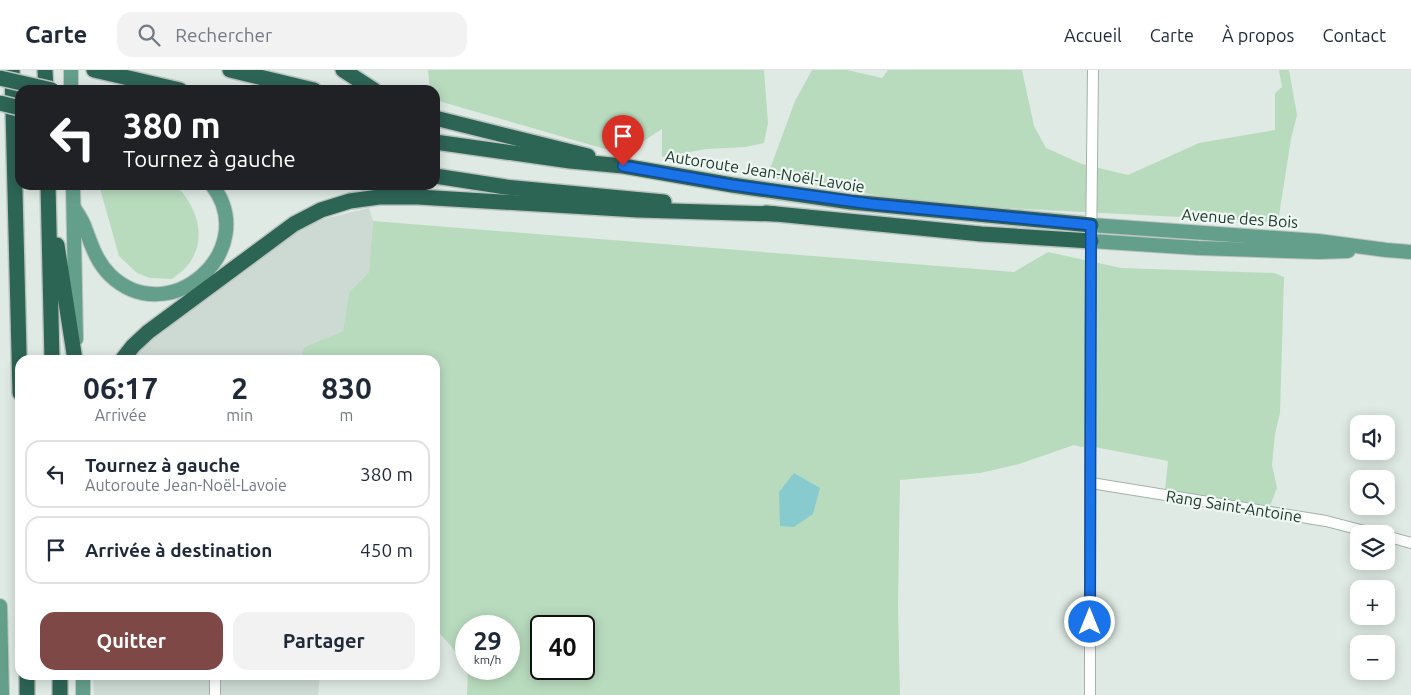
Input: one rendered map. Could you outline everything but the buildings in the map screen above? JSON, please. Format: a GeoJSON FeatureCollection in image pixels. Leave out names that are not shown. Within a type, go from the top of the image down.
{"type":"FeatureCollection","features":[{"type":"Feature","properties":{"kind":"highway"},"geometry":{"type":"LineString","coordinates":[[12,70],[19,355]]}},
{"type":"Feature","properties":{"kind":"highway"},"geometry":{"type":"LineString","coordinates":[[45,70],[46,85]]}},
{"type":"Feature","properties":{"kind":"highway"},"geometry":{"type":"LineString","coordinates":[[95,70],[159,85]]}},
{"type":"Feature","properties":{"kind":"highway"},"geometry":{"type":"LineString","coordinates":[[230,70],[293,85]]}},
{"type":"Feature","properties":{"kind":"highway"},"geometry":{"type":"LineString","coordinates":[[343,70],[366,85]]}},
{"type":"Feature","properties":{"kind":"highway"},"geometry":{"type":"LineString","coordinates":[[0,78],[30,85]]}},
{"type":"Feature","properties":{"kind":"highway"},"geometry":{"type":"LineString","coordinates":[[0,103],[15,107]]}},
{"type":"Feature","properties":{"kind":"highway"},"geometry":{"type":"LineString","coordinates":[[440,115],[479,128]]}},
{"type":"Feature","properties":{"kind":"highway"},"geometry":{"type":"LineString","coordinates":[[440,119],[572,151],[623,166]]}},
{"type":"Feature","properties":{"kind":"highway","name":"Autoroute Jean-Noël-Lavoie"},"geometry":{"type":"LineString","coordinates":[[440,143],[562,160],[623,166],[732,185],[871,204],[1091,225]]}},
{"type":"Feature","properties":{"kind":"highway"},"geometry":{"type":"LineString","coordinates":[[440,179],[981,234],[1091,241]]}},
{"type":"Feature","properties":{"kind":"highway"},"geometry":{"type":"LineString","coordinates":[[48,192],[52,355]]}},
{"type":"Feature","properties":{"kind":"highway"},"geometry":{"type":"LineString","coordinates":[[48,192],[64,281],[74,355]]}},
{"type":"Feature","properties":{"kind":"highway"},"geometry":{"type":"LineString","coordinates":[[126,355],[148,332],[278,234],[312,214],[350,201],[379,197],[418,197],[638,210],[774,214]]}},
{"type":"Feature","properties":{"kind":"highway"},"geometry":{"type":"LineString","coordinates":[[27,680],[27,695]]}},
{"type":"Feature","properties":{"kind":"highway"},"geometry":{"type":"LineString","coordinates":[[60,680],[60,695]]}},
{"type":"Feature","properties":{"kind":"main road"},"geometry":{"type":"LineString","coordinates":[[71,70],[71,85]]}},
{"type":"Feature","properties":{"kind":"main road"},"geometry":{"type":"LineString","coordinates":[[74,190],[75,355]]}},
{"type":"Feature","properties":{"kind":"main road"},"geometry":{"type":"LineString","coordinates":[[74,208],[85,227],[95,256],[112,277],[124,285],[145,292],[171,292],[184,288],[202,277],[212,266],[220,252],[225,236],[225,214],[221,200],[215,190]]}},
{"type":"Feature","properties":{"kind":"main road","name":"Avenue des Bois"},"geometry":{"type":"LineString","coordinates":[[1091,225],[1318,240],[1411,252]]}},
{"type":"Feature","properties":{"kind":"main road","name":"Avenue des Bois"},"geometry":{"type":"LineString","coordinates":[[1091,241],[1180,248],[1310,252],[1386,250]]}},
{"type":"Feature","properties":{"kind":"main road"},"geometry":{"type":"LineString","coordinates":[[0,606],[2,695]]}},
{"type":"Feature","properties":{"kind":"main road"},"geometry":{"type":"LineString","coordinates":[[83,680],[83,695]]}},
{"type":"Feature","properties":{"kind":"street"},"geometry":{"type":"LineString","coordinates":[[1090,695],[1093,70]]}},
{"type":"Feature","properties":{"kind":"street","name":"Rang Saint-Antoine"},"geometry":{"type":"LineString","coordinates":[[1091,483],[1326,521],[1350,527]]}},
{"type":"Feature","properties":{"kind":"street"},"geometry":{"type":"LineString","coordinates":[[1395,538],[1411,542]]}},
{"type":"Feature","properties":{"kind":"street"},"geometry":{"type":"LineString","coordinates":[[215,680],[215,695]]}},
{"type":"Feature","properties":{"kind":"shaded area"},"geometry":{"type":"Polygon","coordinates":[[[369,208],[373,221],[369,272],[349,292],[343,331],[304,347],[302,355],[133,355],[141,344],[311,222],[369,208]]]}},
{"type":"Feature","properties":{"kind":"shaded area"},"geometry":{"type":"Polygon","coordinates":[[[93,680],[320,680],[318,695],[94,695],[93,680]]]}},
{"type":"Feature","properties":{"kind":"green space"},"geometry":{"type":"Polygon","coordinates":[[[428,70],[764,70],[768,123],[764,143],[746,147],[706,149],[662,157],[662,129],[639,144],[605,149],[440,101],[440,85],[430,85],[428,70]]]}},
{"type":"Feature","properties":{"kind":"green space"},"geometry":{"type":"Polygon","coordinates":[[[812,70],[847,70],[882,78],[888,70],[1022,70],[1034,126],[1046,148],[1082,164],[1128,175],[1199,143],[1275,130],[1275,93],[1282,87],[1279,70],[1289,70],[1297,115],[1291,139],[1278,222],[930,204],[767,177],[795,101],[812,70]]]}},
{"type":"Feature","properties":{"kind":"green space"},"geometry":{"type":"Polygon","coordinates":[[[100,190],[180,190],[193,210],[197,219],[198,229],[196,249],[186,268],[172,279],[150,278],[137,273],[119,256],[100,190]]]}},
{"type":"Feature","properties":{"kind":"green space"},"geometry":{"type":"Polygon","coordinates":[[[373,221],[1014,272],[1048,252],[1121,268],[1274,273],[1284,277],[1280,413],[1275,434],[1272,465],[1277,488],[1270,506],[1165,491],[1168,461],[1089,446],[1081,447],[1074,445],[1019,464],[980,473],[900,480],[898,606],[900,695],[467,695],[468,680],[520,680],[520,615],[455,615],[455,651],[440,634],[440,355],[302,355],[304,347],[343,331],[349,292],[369,272],[373,221]]]}},
{"type":"Feature","properties":{"kind":"water"},"geometry":{"type":"Polygon","coordinates":[[[794,473],[820,488],[813,514],[794,527],[780,526],[779,492],[794,473]]]}},
{"type":"Feature","properties":{"kind":"route"},"geometry":{"type":"LineString","coordinates":[[623,166],[780,193],[871,204],[1091,225],[1090,622]]}}]}
